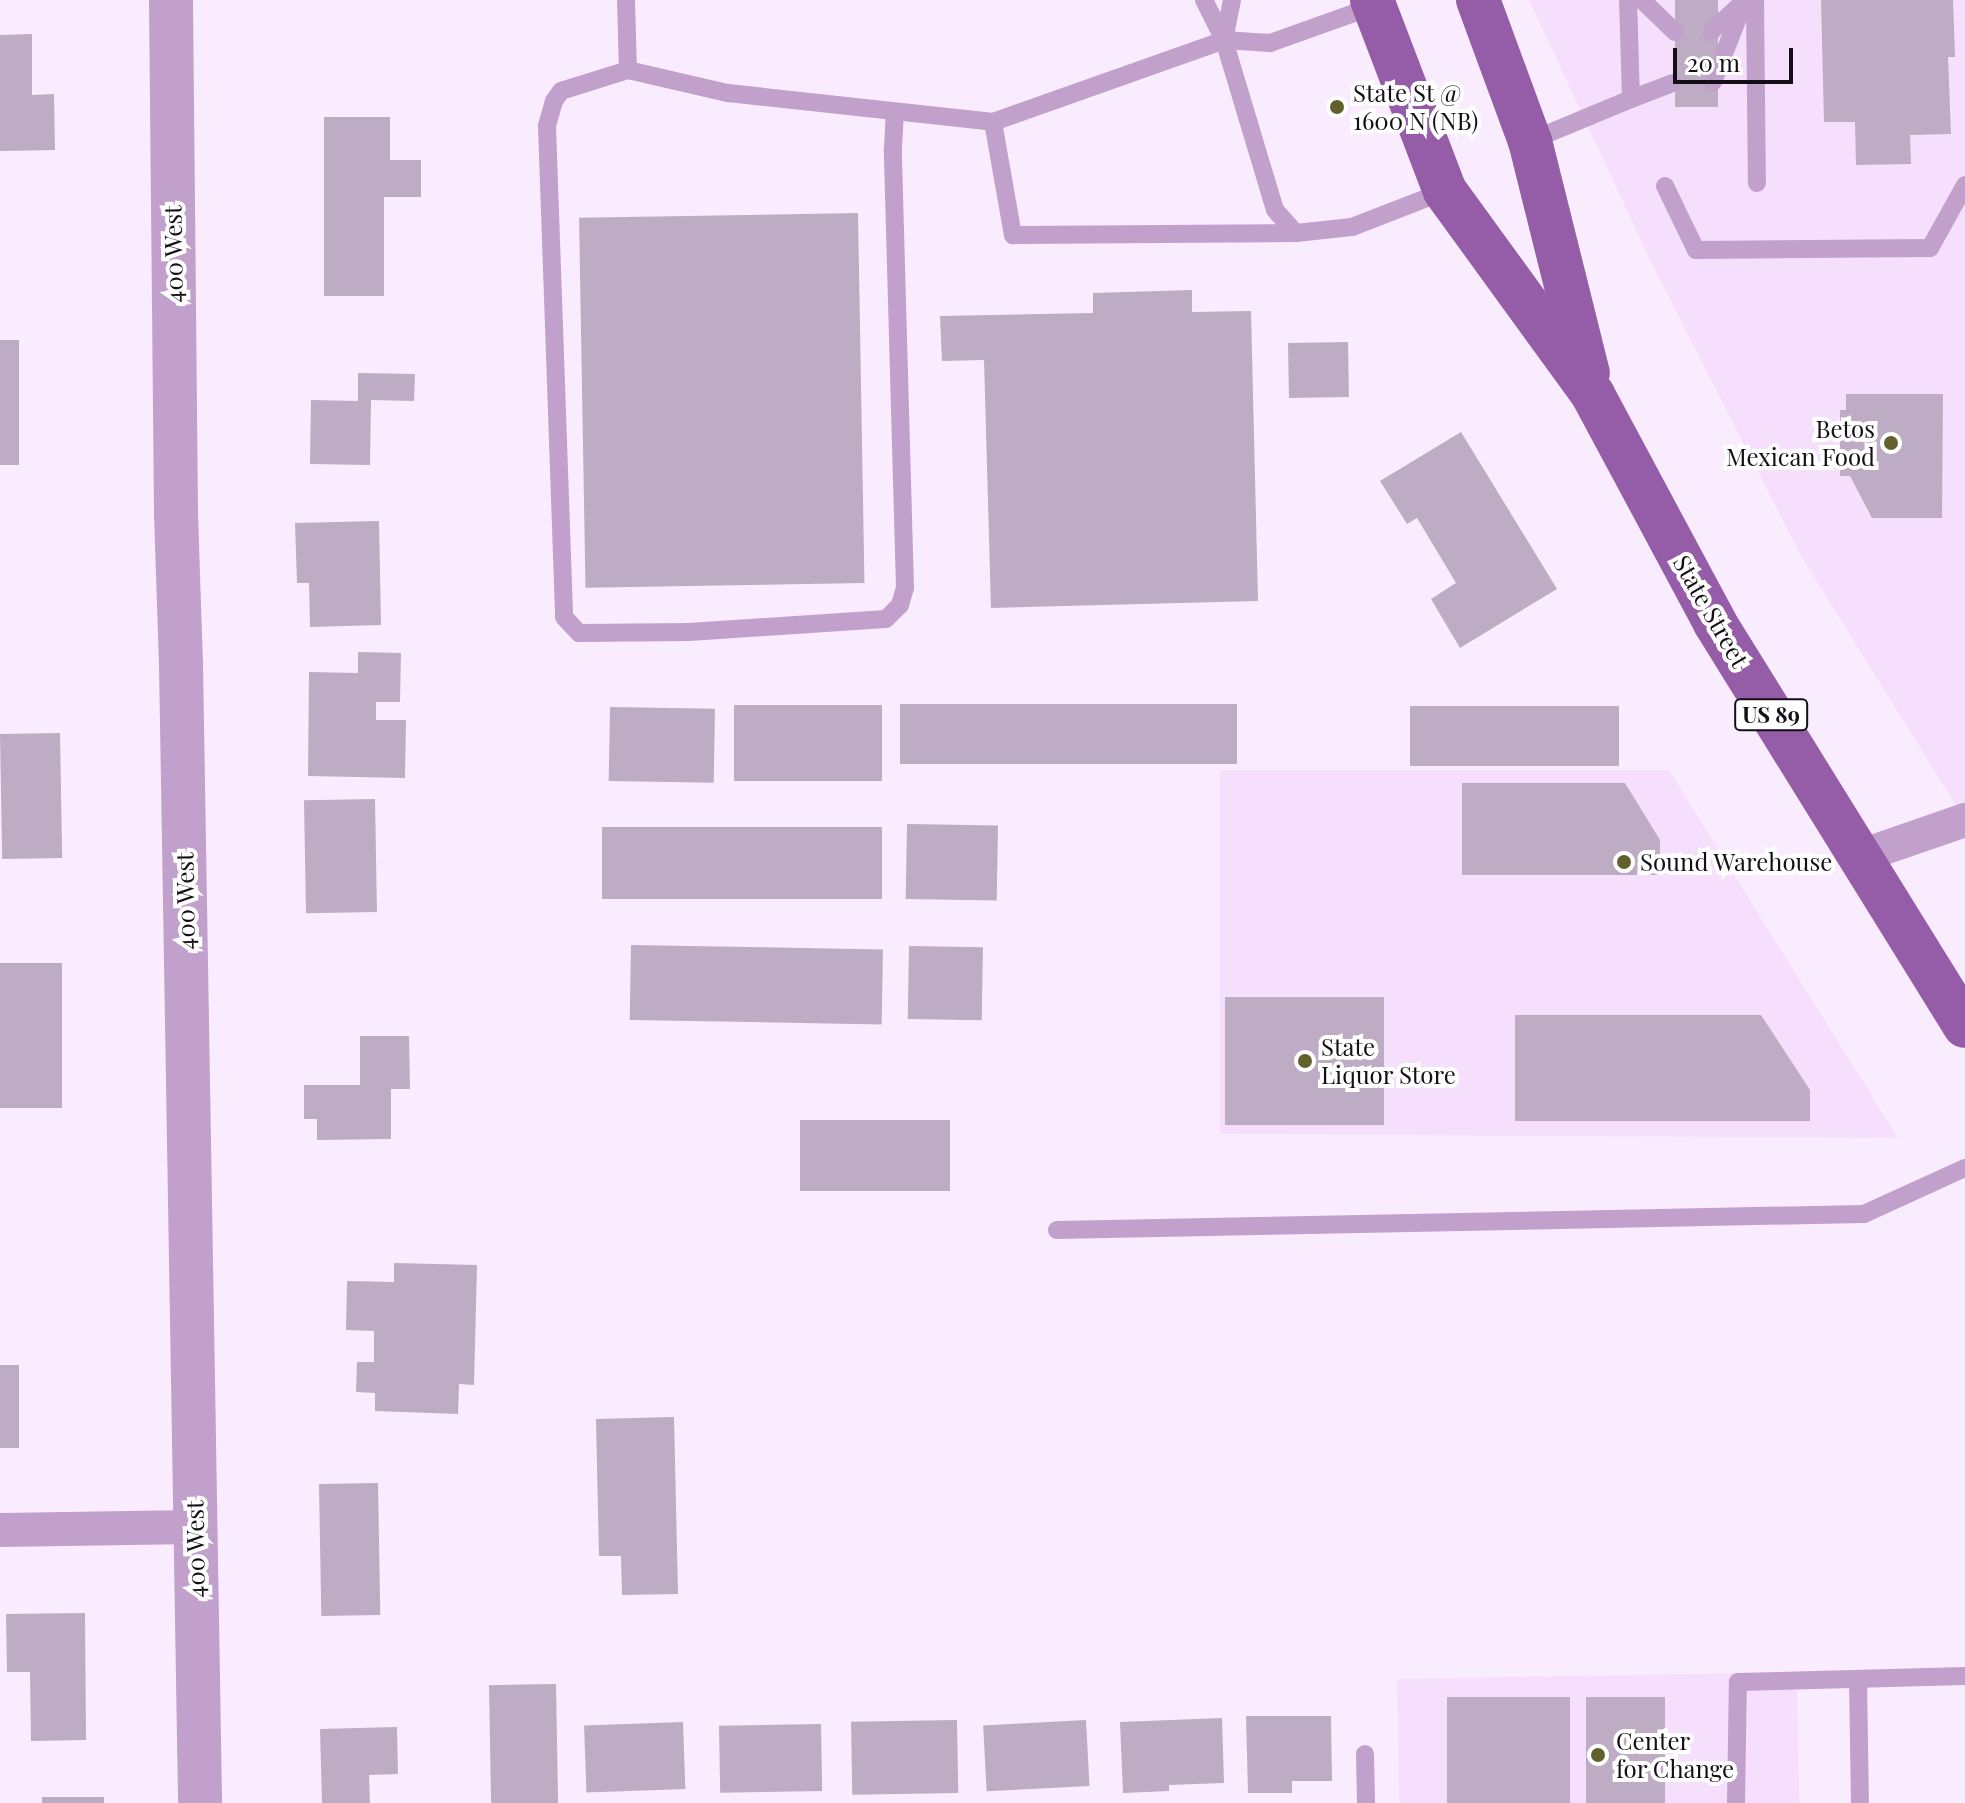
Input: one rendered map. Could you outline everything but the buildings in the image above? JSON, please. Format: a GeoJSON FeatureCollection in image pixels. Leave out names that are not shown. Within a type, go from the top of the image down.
{"type":"FeatureCollection","features":[{"type":"Feature","properties":{"kind":"main road","name":"State Street"},"geometry":{"type":"LineString","coordinates":[[1478,0],[1530,141],[1593,395]]}},
{"type":"Feature","properties":{"kind":"main road","name":"State Street"},"geometry":{"type":"LineString","coordinates":[[1373,3],[1445,191],[1593,395],[1715,623],[1965,1026]]}},
{"type":"Feature","properties":{"kind":"street","name":"400 West"},"geometry":{"type":"LineString","coordinates":[[171,0],[176,514],[200,1803]]}},
{"type":"Feature","properties":{"kind":"street"},"geometry":{"type":"LineString","coordinates":[[1858,857],[1965,820]]}},
{"type":"Feature","properties":{"kind":"street"},"geometry":{"type":"LineString","coordinates":[[0,1530],[195,1527]]}},
{"type":"Feature","properties":{"kind":"lane"},"geometry":{"type":"LineString","coordinates":[[626,0],[628,70]]}},
{"type":"Feature","properties":{"kind":"lane"},"geometry":{"type":"LineString","coordinates":[[1204,0],[1224,40],[1275,210],[1296,233]]}},
{"type":"Feature","properties":{"kind":"lane"},"geometry":{"type":"LineString","coordinates":[[1224,40],[1232,0]]}},
{"type":"Feature","properties":{"kind":"lane"},"geometry":{"type":"LineString","coordinates":[[1628,0],[1631,99]]}},
{"type":"Feature","properties":{"kind":"lane"},"geometry":{"type":"LineString","coordinates":[[1642,0],[1675,32]]}},
{"type":"Feature","properties":{"kind":"lane"},"geometry":{"type":"LineString","coordinates":[[1711,32],[1745,0]]}},
{"type":"Feature","properties":{"kind":"lane"},"geometry":{"type":"LineString","coordinates":[[1713,82],[1745,0]]}},
{"type":"Feature","properties":{"kind":"lane"},"geometry":{"type":"LineString","coordinates":[[1755,0],[1757,183]]}},
{"type":"Feature","properties":{"kind":"lane"},"geometry":{"type":"LineString","coordinates":[[895,112],[894,211],[905,588],[900,605],[886,619],[689,632],[579,633],[564,617],[547,126],[554,101],[561,91],[628,70],[728,93],[993,122],[1224,40],[1270,43],[1373,3]]}},
{"type":"Feature","properties":{"kind":"lane"},"geometry":{"type":"LineString","coordinates":[[1530,141],[1673,83]]}},
{"type":"Feature","properties":{"kind":"lane"},"geometry":{"type":"LineString","coordinates":[[993,122],[1013,235],[1296,233],[1352,227],[1445,191]]}},
{"type":"Feature","properties":{"kind":"lane"},"geometry":{"type":"LineString","coordinates":[[1665,186],[1696,250],[1930,248],[1965,185]]}},
{"type":"Feature","properties":{"kind":"lane"},"geometry":{"type":"LineString","coordinates":[[1057,1230],[1864,1214],[1965,1168]]}},
{"type":"Feature","properties":{"kind":"lane"},"geometry":{"type":"LineString","coordinates":[[1736,1803],[1738,1682],[1965,1676]]}},
{"type":"Feature","properties":{"kind":"lane"},"geometry":{"type":"LineString","coordinates":[[1858,1679],[1860,1803]]}},
{"type":"Feature","properties":{"kind":"lane"},"geometry":{"type":"LineString","coordinates":[[1365,1754],[1366,1803]]}},
{"type":"Feature","properties":{"kind":"shaded area"},"geometry":{"type":"Polygon","coordinates":[[[1529,0],[1965,0],[1965,820],[1801,556],[1651,262],[1529,0]]]}},
{"type":"Feature","properties":{"kind":"shaded area"},"geometry":{"type":"Polygon","coordinates":[[[1220,770],[1669,770],[1898,1138],[1220,1134],[1220,770]]]}},
{"type":"Feature","properties":{"kind":"shaded area","name":"Center for Change"},"geometry":{"type":"Polygon","coordinates":[[[1797,1672],[1799,1803],[1399,1803],[1397,1679],[1797,1672]]]}},
{"type":"Feature","properties":{"kind":"place","name":"State St @ 1600 N (NB)"},"geometry":{"type":"Point","coordinates":[1337,107]}},
{"type":"Feature","properties":{"kind":"place","name":"Betos Mexican Food"},"geometry":{"type":"Point","coordinates":[1891,443]}},
{"type":"Feature","properties":{"kind":"place","name":"Sound Warehouse"},"geometry":{"type":"Point","coordinates":[1624,862]}},
{"type":"Feature","properties":{"kind":"place","name":"State Liquor Store"},"geometry":{"type":"Point","coordinates":[1305,1061]}},
{"type":"Feature","properties":{"kind":"place","name":"Center for Change"},"geometry":{"type":"Point","coordinates":[1598,1755]}}]}
